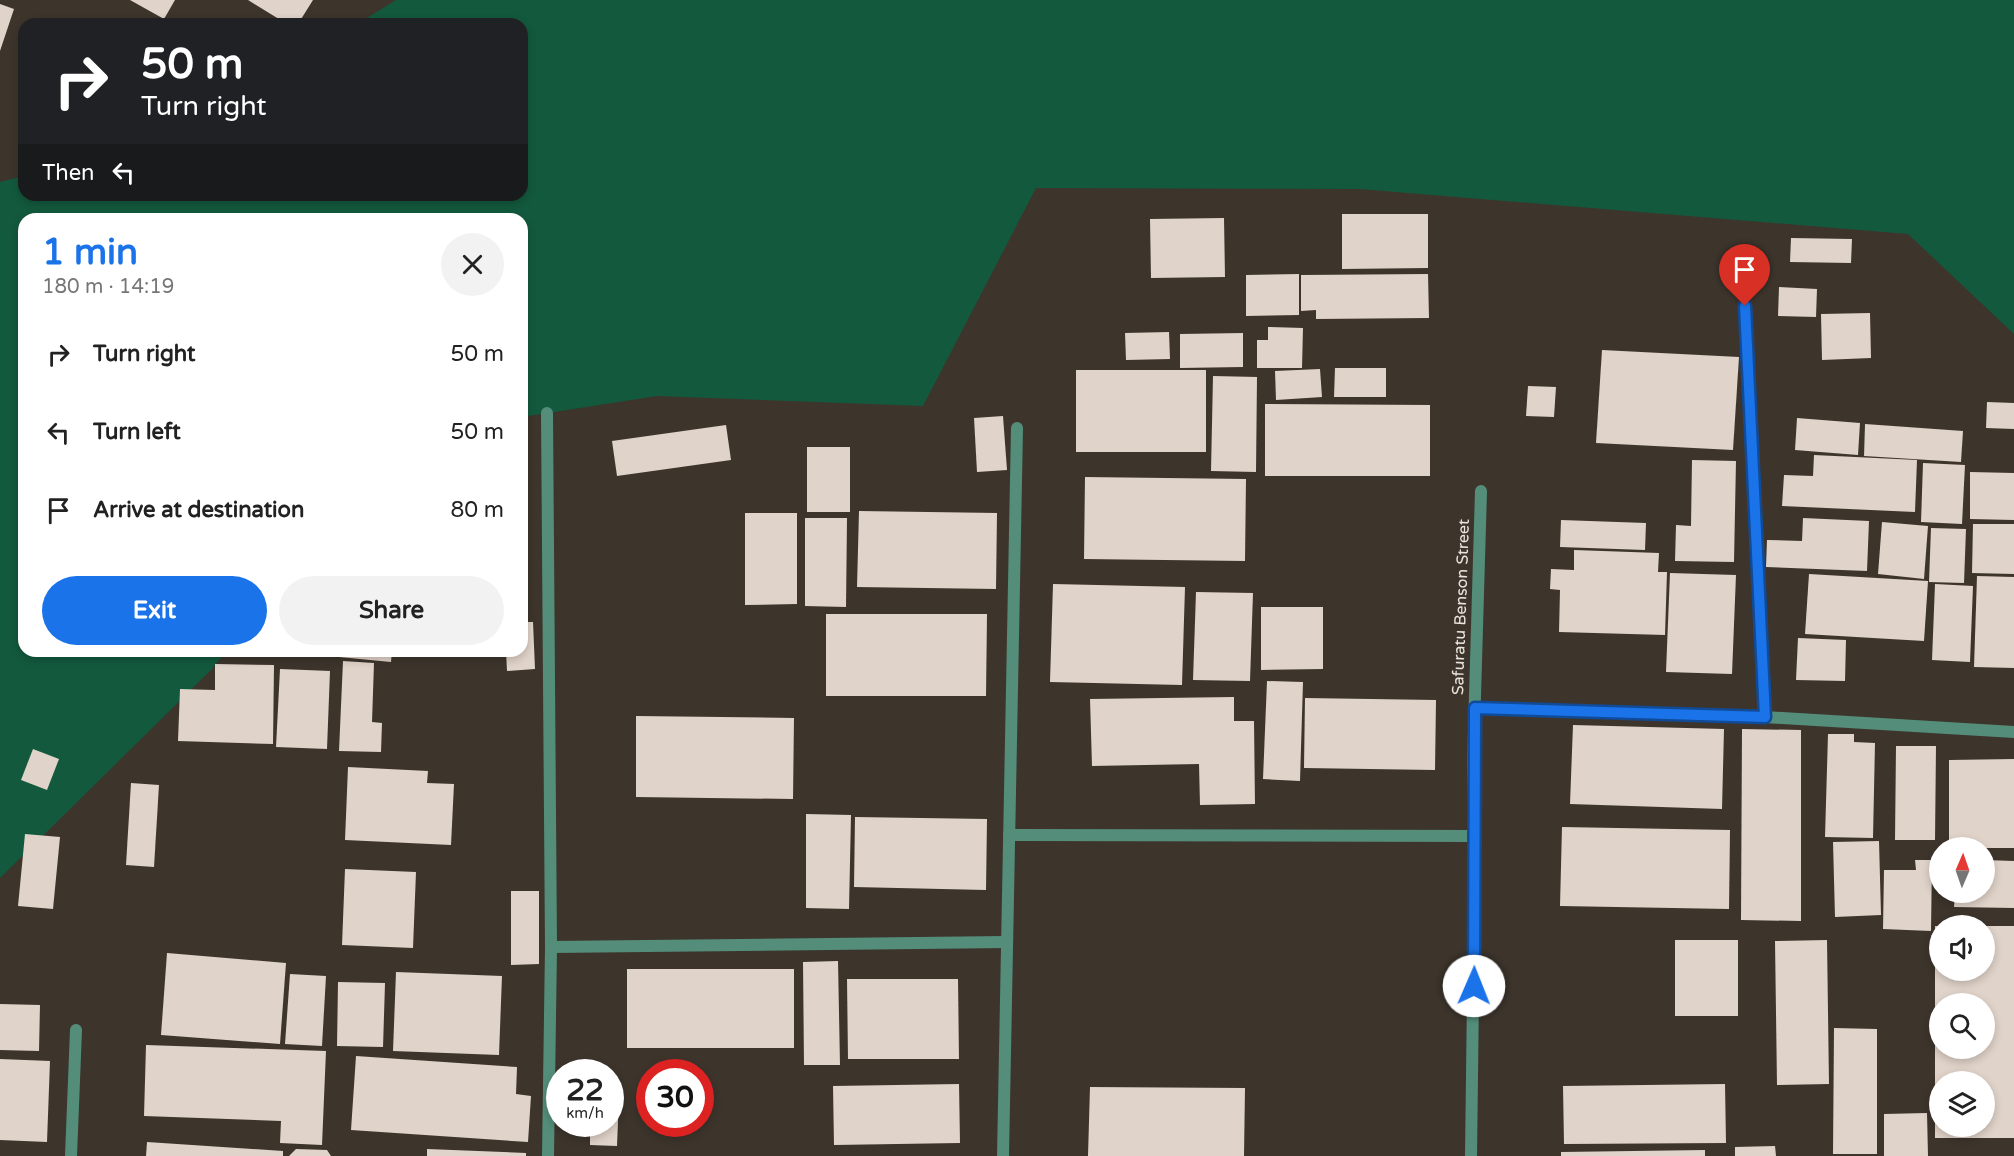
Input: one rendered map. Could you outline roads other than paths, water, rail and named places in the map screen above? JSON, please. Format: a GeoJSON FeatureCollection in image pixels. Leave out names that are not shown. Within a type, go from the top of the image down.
{"type":"FeatureCollection","features":[{"type":"Feature","properties":{"kind":"street"},"geometry":{"type":"LineString","coordinates":[[1745,306],[1765,717]]}},
{"type":"Feature","properties":{"kind":"street"},"geometry":{"type":"LineString","coordinates":[[547,413],[551,947],[548,1156]]}},
{"type":"Feature","properties":{"kind":"street"},"geometry":{"type":"LineString","coordinates":[[1002,1156],[1017,428]]}},
{"type":"Feature","properties":{"kind":"street","name":"Safuratu Benson Street"},"geometry":{"type":"LineString","coordinates":[[1471,1156],[1475,836],[1473,764],[1481,491]]}},
{"type":"Feature","properties":{"kind":"street"},"geometry":{"type":"LineString","coordinates":[[1475,708],[1765,717],[2014,732]]}},
{"type":"Feature","properties":{"kind":"street"},"geometry":{"type":"LineString","coordinates":[[1009,835],[1475,836]]}},
{"type":"Feature","properties":{"kind":"street"},"geometry":{"type":"LineString","coordinates":[[551,947],[1007,942]]}},
{"type":"Feature","properties":{"kind":"street"},"geometry":{"type":"LineString","coordinates":[[72,1156],[76,1030]]}}]}
